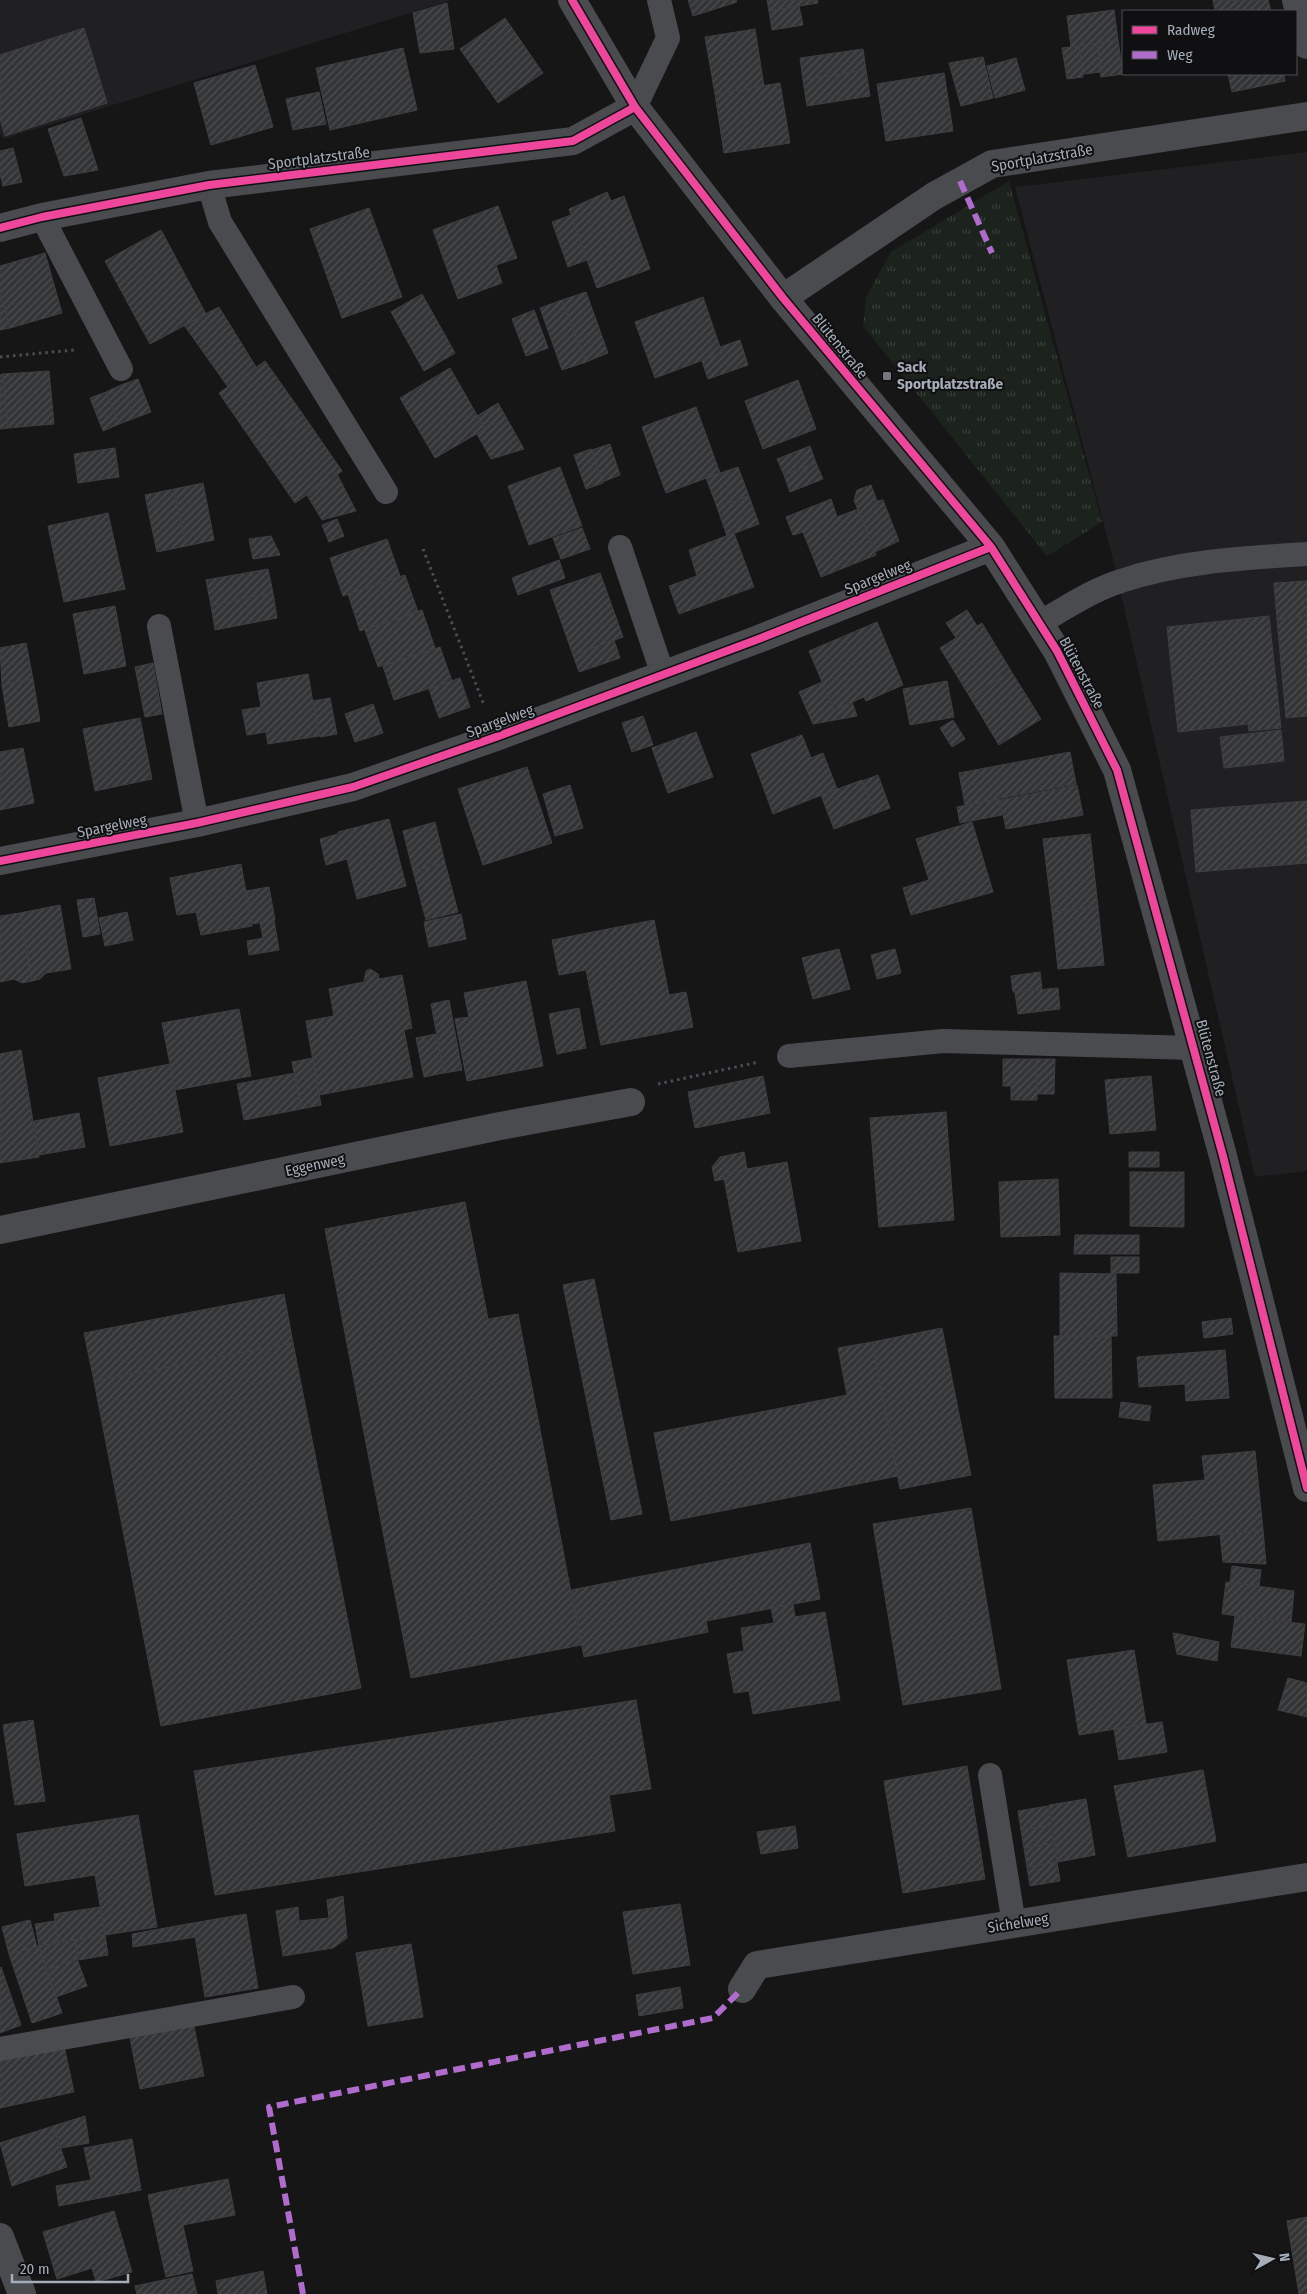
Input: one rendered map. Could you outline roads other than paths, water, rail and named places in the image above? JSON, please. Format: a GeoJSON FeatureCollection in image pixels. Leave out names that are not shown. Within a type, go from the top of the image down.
{"type":"FeatureCollection","features":[{"type":"Feature","properties":{"kind":"street","name":"Blütenstraße"},"geometry":{"type":"LineString","coordinates":[[572,0],[636,107],[784,298],[991,547],[1057,651],[1117,770],[1226,1165],[1307,1488]]}},
{"type":"Feature","properties":{"kind":"street"},"geometry":{"type":"LineString","coordinates":[[1296,0],[1307,45]]}},
{"type":"Feature","properties":{"kind":"street","name":"Sportplatzstraße"},"geometry":{"type":"LineString","coordinates":[[0,228],[42,217],[209,185],[574,141],[636,107]]}},
{"type":"Feature","properties":{"kind":"street","name":"Sportplatzstraße"},"geometry":{"type":"LineString","coordinates":[[784,298],[934,196],[992,164],[1307,116]]}},
{"type":"Feature","properties":{"kind":"street","name":"Spargelweg"},"geometry":{"type":"LineString","coordinates":[[0,861],[198,823],[353,787],[496,738],[991,547]]}},
{"type":"Feature","properties":{"kind":"street","name":"Eggenweg"},"geometry":{"type":"LineString","coordinates":[[0,1230],[500,1126],[631,1102]]}},
{"type":"Feature","properties":{"kind":"street","name":"Sichelweg"},"geometry":{"type":"LineString","coordinates":[[742,1989],[757,1965],[1307,1877]]}},
{"type":"Feature","properties":{"kind":"street"},"geometry":{"type":"LineString","coordinates":[[0,2237],[13,2288]]}},
{"type":"Feature","properties":{"kind":"lane"},"geometry":{"type":"LineString","coordinates":[[636,107],[668,38],[659,0]]}},
{"type":"Feature","properties":{"kind":"lane"},"geometry":{"type":"LineString","coordinates":[[209,185],[220,222],[386,492]]}},
{"type":"Feature","properties":{"kind":"lane"},"geometry":{"type":"LineString","coordinates":[[42,217],[121,369]]}},
{"type":"Feature","properties":{"kind":"lane"},"geometry":{"type":"LineString","coordinates":[[620,547],[663,675]]}},
{"type":"Feature","properties":{"kind":"lane"},"geometry":{"type":"LineString","coordinates":[[1039,623],[1085,597],[1120,581],[1173,567],[1307,554]]}},
{"type":"Feature","properties":{"kind":"lane"},"geometry":{"type":"LineString","coordinates":[[158,626],[198,823]]}},
{"type":"Feature","properties":{"kind":"lane"},"geometry":{"type":"LineString","coordinates":[[789,1056],[944,1041],[1193,1048]]}},
{"type":"Feature","properties":{"kind":"lane"},"geometry":{"type":"LineString","coordinates":[[990,1775],[1014,1924]]}},
{"type":"Feature","properties":{"kind":"lane"},"geometry":{"type":"LineString","coordinates":[[0,2049],[293,1997]]}},
{"type":"Feature","properties":{"kind":"place","name":"Sack Sportplatzstraße"},"geometry":{"type":"Point","coordinates":[887,376]}}]}
